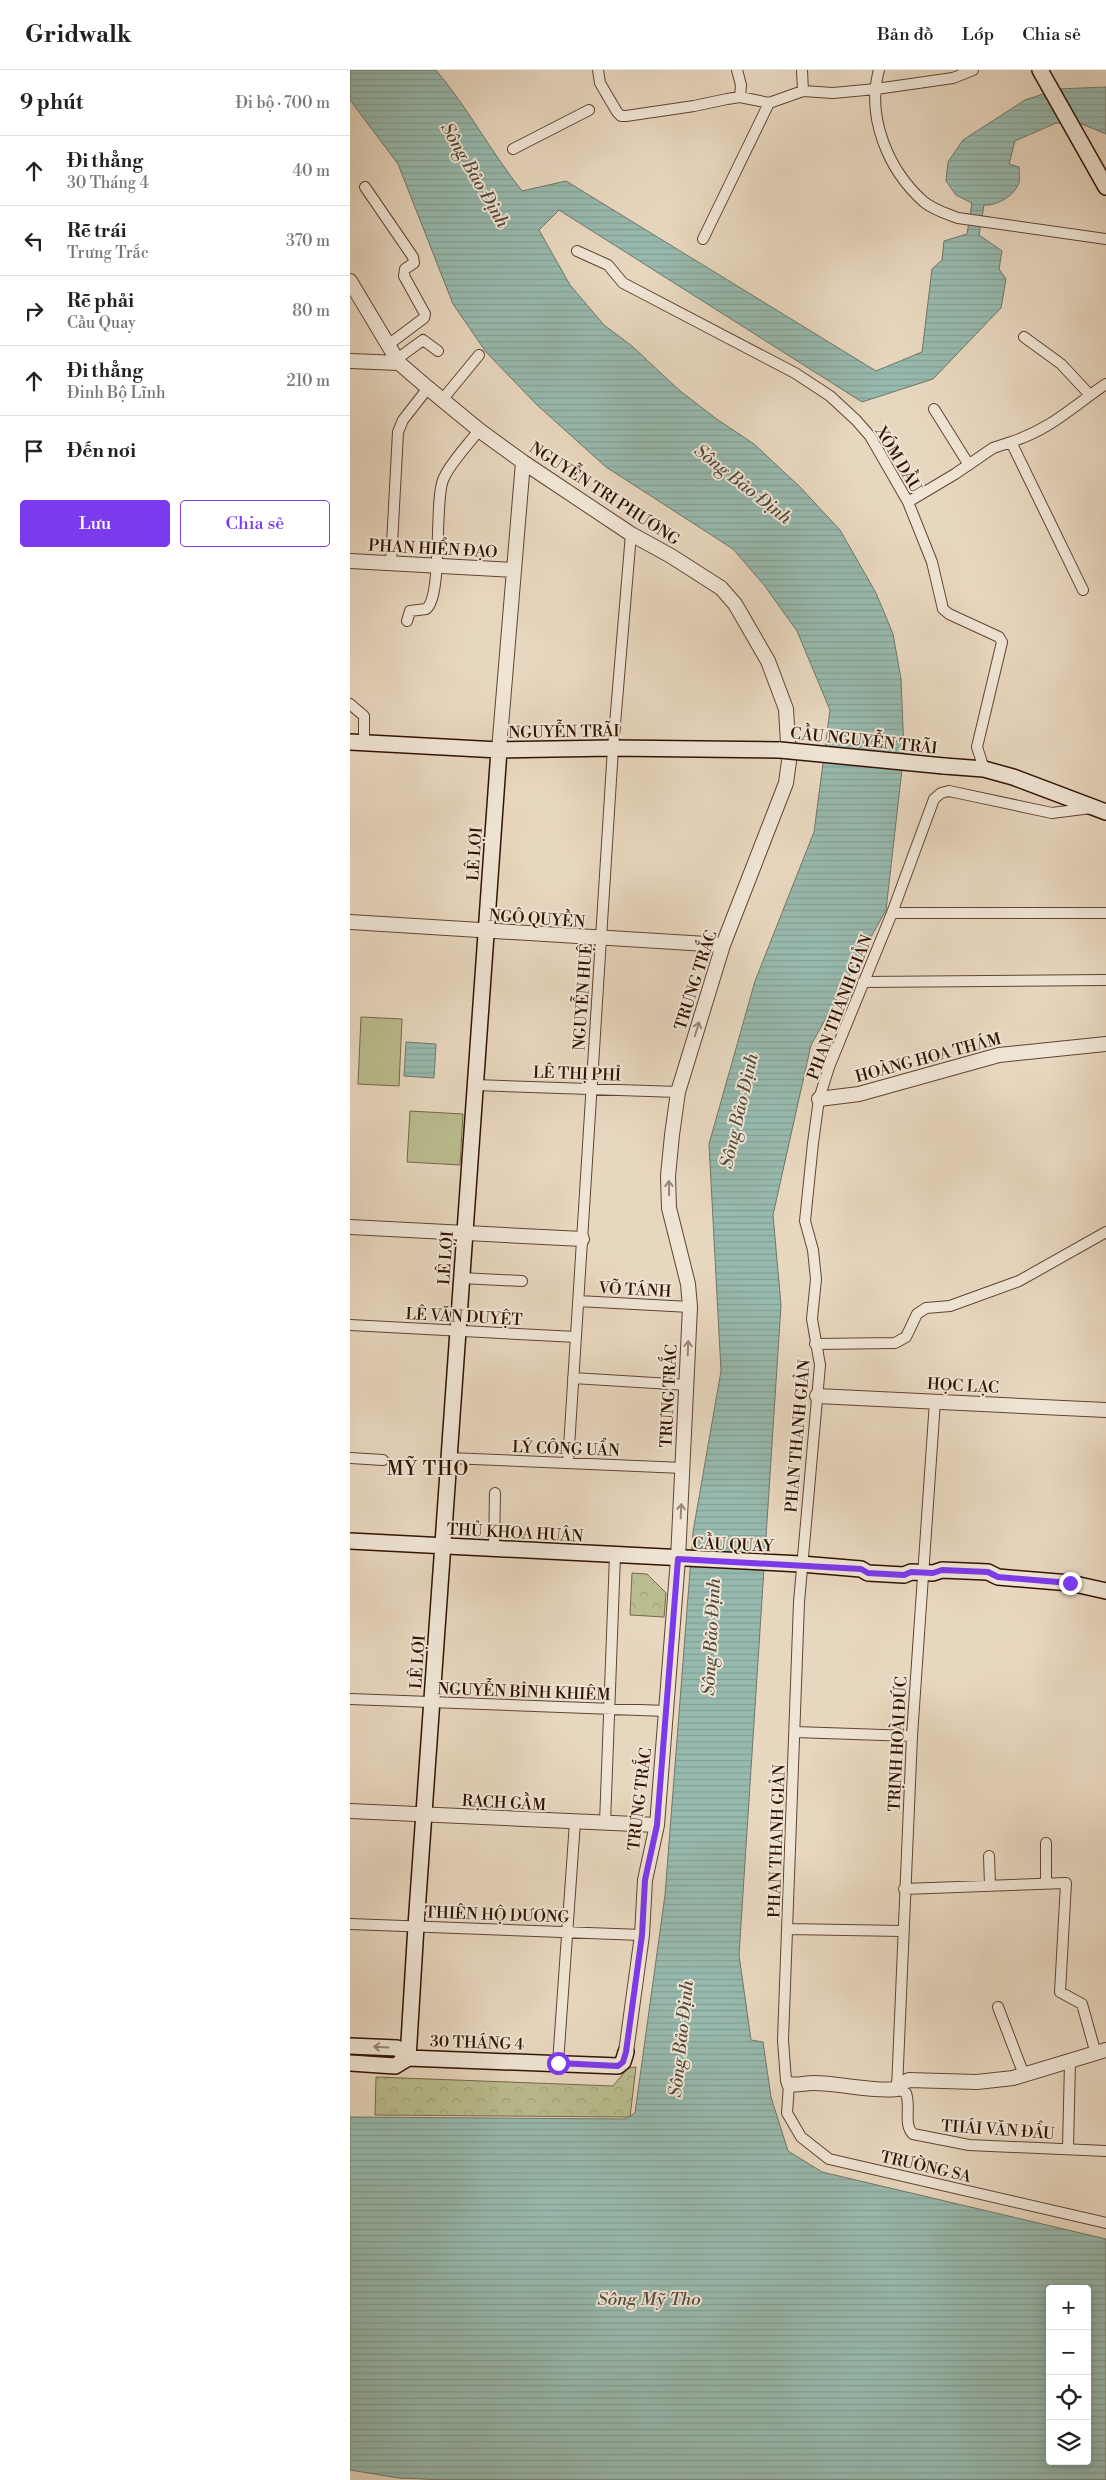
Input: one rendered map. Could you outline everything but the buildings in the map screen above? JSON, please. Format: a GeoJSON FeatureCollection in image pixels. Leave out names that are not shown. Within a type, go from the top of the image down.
{"type":"FeatureCollection","features":[{"type":"Feature","properties":{"kind":"main road"},"geometry":{"type":"LineString","coordinates":[[1040,70],[1105,184]]}},
{"type":"Feature","properties":{"kind":"main road","name":"NGUYỄN TRÃI"},"geometry":{"type":"LineString","coordinates":[[357,742],[499,750],[613,748],[784,755]]}},
{"type":"Feature","properties":{"kind":"main road","name":"LÊ LỢI"},"geometry":{"type":"LineString","coordinates":[[408,2058],[423,1816],[499,750]]}},
{"type":"Feature","properties":{"kind":"main road","name":"CẦU NGUYỄN TRÃI"},"geometry":{"type":"LineString","coordinates":[[784,755],[984,769],[1029,782],[1100,810]]}},
{"type":"Feature","properties":{"kind":"main road","name":"THỦ KHOA HUÂN"},"geometry":{"type":"LineString","coordinates":[[350,1541],[682,1560]]}},
{"type":"Feature","properties":{"kind":"main road","name":"CẦU QUAY"},"geometry":{"type":"LineString","coordinates":[[682,1560],[794,1564],[861,1569],[868,1573],[904,1575],[922,1573],[942,1578],[987,1581],[998,1577],[1070,1583],[1106,1591]]}},
{"type":"Feature","properties":{"kind":"main road","name":"30 THÁNG 4"},"geometry":{"type":"LineString","coordinates":[[350,2046],[397,2048],[408,2058]]}},
{"type":"Feature","properties":{"kind":"main road","name":"30 THÁNG 4"},"geometry":{"type":"LineString","coordinates":[[350,2063],[395,2066],[408,2058],[618,2066],[623,2062],[626,2052]]}},
{"type":"Feature","properties":{"kind":"street"},"geometry":{"type":"LineString","coordinates":[[598,70],[600,84],[621,116],[646,114],[740,97],[769,104],[803,91],[833,93],[876,90],[954,78],[973,70]]}},
{"type":"Feature","properties":{"kind":"street"},"geometry":{"type":"LineString","coordinates":[[737,70],[741,85],[740,97]]}},
{"type":"Feature","properties":{"kind":"street"},"geometry":{"type":"LineString","coordinates":[[802,70],[803,91]]}},
{"type":"Feature","properties":{"kind":"street"},"geometry":{"type":"LineString","coordinates":[[879,70],[876,90],[880,131],[889,158],[924,202],[941,212],[958,218],[1106,239]]}},
{"type":"Feature","properties":{"kind":"street"},"geometry":{"type":"LineString","coordinates":[[703,240],[769,104]]}},
{"type":"Feature","properties":{"kind":"street"},"geometry":{"type":"LineString","coordinates":[[513,149],[589,110]]}},
{"type":"Feature","properties":{"kind":"street"},"geometry":{"type":"LineString","coordinates":[[365,187],[413,257],[414,264],[405,269],[404,276],[425,314],[424,318],[388,345]]}},
{"type":"Feature","properties":{"kind":"street","name":"XÓM DẦU"},"geometry":{"type":"LineString","coordinates":[[576,251],[608,265],[623,283],[795,373],[830,396],[870,436],[908,502],[932,562],[943,609],[949,614],[999,637],[1002,642],[977,747],[984,769]]}},
{"type":"Feature","properties":{"kind":"street","name":"NGUYỄN TRI PHƯƠNG"},"geometry":{"type":"LineString","coordinates":[[350,281],[398,361],[442,400],[523,462],[631,534],[671,556],[721,588],[735,604],[768,661],[786,709],[784,755]]}},
{"type":"Feature","properties":{"kind":"street"},"geometry":{"type":"LineString","coordinates":[[1024,337],[1061,364],[1090,395]]}},
{"type":"Feature","properties":{"kind":"street"},"geometry":{"type":"LineString","coordinates":[[350,361],[398,361],[423,340],[438,351]]}},
{"type":"Feature","properties":{"kind":"street"},"geometry":{"type":"LineString","coordinates":[[442,400],[479,355]]}},
{"type":"Feature","properties":{"kind":"street"},"geometry":{"type":"LineString","coordinates":[[908,502],[993,448],[1035,434],[1058,420],[1106,384]]}},
{"type":"Feature","properties":{"kind":"street"},"geometry":{"type":"LineString","coordinates":[[391,563],[398,432],[402,420],[428,388]]}},
{"type":"Feature","properties":{"kind":"street"},"geometry":{"type":"LineString","coordinates":[[934,409],[969,465]]}},
{"type":"Feature","properties":{"kind":"street"},"geometry":{"type":"LineString","coordinates":[[407,621],[410,611],[423,610],[429,606],[436,564],[442,482],[479,430]]}},
{"type":"Feature","properties":{"kind":"street"},"geometry":{"type":"LineString","coordinates":[[1011,442],[1083,590]]}},
{"type":"Feature","properties":{"kind":"street","name":"LÊ LỢI"},"geometry":{"type":"LineString","coordinates":[[499,750],[523,462]]}},
{"type":"Feature","properties":{"kind":"street","name":"NGUYỄN HUỆ"},"geometry":{"type":"LineString","coordinates":[[568,1463],[613,748],[631,534]]}},
{"type":"Feature","properties":{"kind":"street","name":"PHAN HIỂN ĐẠO"},"geometry":{"type":"LineString","coordinates":[[350,561],[436,564],[514,570]]}},
{"type":"Feature","properties":{"kind":"street"},"geometry":{"type":"LineString","coordinates":[[350,704],[364,716],[357,742]]}},
{"type":"Feature","properties":{"kind":"street","name":"TRƯNG TRẮC"},"geometry":{"type":"LineString","coordinates":[[626,2052],[642,1935],[645,1880],[657,1825],[666,1711],[682,1560],[683,1468],[690,1307],[688,1284],[669,1208],[670,1159],[678,1092],[723,945],[786,783],[784,755]]}},
{"type":"Feature","properties":{"kind":"street","name":"PHAN THANH GIẢN"},"geometry":{"type":"LineString","coordinates":[[789,2084],[786,2081],[784,2068],[783,2040],[795,1732],[794,1564],[820,1365],[812,1319],[816,1279],[813,1250],[805,1221],[819,1099],[829,1067],[892,913],[934,799],[941,793],[956,792],[1052,813],[1100,810]]}},
{"type":"Feature","properties":{"kind":"street"},"geometry":{"type":"LineString","coordinates":[[892,913],[1106,913]]}},
{"type":"Feature","properties":{"kind":"street","name":"NGÔ QUYỀN"},"geometry":{"type":"LineString","coordinates":[[350,922],[485,932],[723,945]]}},
{"type":"Feature","properties":{"kind":"street"},"geometry":{"type":"LineString","coordinates":[[863,982],[1106,980]]}},
{"type":"Feature","properties":{"kind":"street","name":"HOÀNG HOA THÁM"},"geometry":{"type":"LineString","coordinates":[[819,1099],[859,1094],[1000,1055],[1106,1044]]}},
{"type":"Feature","properties":{"kind":"street","name":"LÊ THỊ PHỈ"},"geometry":{"type":"LineString","coordinates":[[475,1085],[678,1092]]}},
{"type":"Feature","properties":{"kind":"street"},"geometry":{"type":"LineString","coordinates":[[350,1227],[582,1239]]}},
{"type":"Feature","properties":{"kind":"street"},"geometry":{"type":"LineString","coordinates":[[815,1344],[895,1344],[902,1341],[911,1330],[917,1314],[926,1308],[950,1306],[1019,1281],[1106,1232]]}},
{"type":"Feature","properties":{"kind":"street"},"geometry":{"type":"LineString","coordinates":[[461,1278],[522,1281]]}},
{"type":"Feature","properties":{"kind":"street","name":"VÕ TÁNH"},"geometry":{"type":"LineString","coordinates":[[578,1301],[690,1307]]}},
{"type":"Feature","properties":{"kind":"street","name":"LÊ VĂN DUYỆT"},"geometry":{"type":"LineString","coordinates":[[350,1325],[576,1337]]}},
{"type":"Feature","properties":{"kind":"street"},"geometry":{"type":"LineString","coordinates":[[573,1378],[687,1385]]}},
{"type":"Feature","properties":{"kind":"street","name":"HỌC LẠC"},"geometry":{"type":"LineString","coordinates":[[817,1396],[1106,1410]]}},
{"type":"Feature","properties":{"kind":"street","name":"TRỊNH HOÀI ĐỨC"},"geometry":{"type":"LineString","coordinates":[[897,2087],[902,1931],[912,1736],[935,1401]]}},
{"type":"Feature","properties":{"kind":"street"},"geometry":{"type":"LineString","coordinates":[[350,1458],[383,1460]]}},
{"type":"Feature","properties":{"kind":"street","name":"LÝ CÔNG UẨN"},"geometry":{"type":"LineString","coordinates":[[449,1458],[683,1468]]}},
{"type":"Feature","properties":{"kind":"street"},"geometry":{"type":"LineString","coordinates":[[494,1548],[495,1494]]}},
{"type":"Feature","properties":{"kind":"street"},"geometry":{"type":"LineString","coordinates":[[605,1823],[615,1555]]}},
{"type":"Feature","properties":{"kind":"street","name":"NGUYỄN BỈNH KHIÊM"},"geometry":{"type":"LineString","coordinates":[[350,1699],[666,1711]]}},
{"type":"Feature","properties":{"kind":"street"},"geometry":{"type":"LineString","coordinates":[[795,1732],[912,1736]]}},
{"type":"Feature","properties":{"kind":"street","name":"RẠCH GẦM"},"geometry":{"type":"LineString","coordinates":[[350,1811],[423,1816],[657,1825]]}},
{"type":"Feature","properties":{"kind":"street"},"geometry":{"type":"LineString","coordinates":[[558,2063],[569,1932],[575,1822]]}},
{"type":"Feature","properties":{"kind":"street"},"geometry":{"type":"LineString","coordinates":[[1046,1843],[1046,1883]]}},
{"type":"Feature","properties":{"kind":"street"},"geometry":{"type":"LineString","coordinates":[[989,1856],[990,1885]]}},
{"type":"Feature","properties":{"kind":"street"},"geometry":{"type":"LineString","coordinates":[[789,2084],[827,2083],[885,2090],[897,2087],[909,2080],[977,2082],[1024,2075],[1101,2052],[1082,2004],[1060,1992],[1066,1883],[904,1889]]}},
{"type":"Feature","properties":{"kind":"street","name":"THIÊN HỘ DƯƠNG"},"geometry":{"type":"LineString","coordinates":[[350,1924],[642,1935]]}},
{"type":"Feature","properties":{"kind":"street"},"geometry":{"type":"LineString","coordinates":[[788,1929],[902,1931]]}},
{"type":"Feature","properties":{"kind":"street"},"geometry":{"type":"LineString","coordinates":[[998,2007],[1024,2075]]}},
{"type":"Feature","properties":{"kind":"street"},"geometry":{"type":"LineString","coordinates":[[1068,2148],[1070,2062]]}},
{"type":"Feature","properties":{"kind":"street","name":"TRƯỜNG SA"},"geometry":{"type":"LineString","coordinates":[[789,2084],[787,2112],[800,2137],[829,2159],[1106,2223]]}},
{"type":"Feature","properties":{"kind":"street","name":"THÁI VĂN ĐẨU"},"geometry":{"type":"LineString","coordinates":[[897,2087],[908,2096],[910,2107],[907,2124],[909,2131],[913,2134],[968,2145],[1106,2151]]}},
{"type":"Feature","properties":{"kind":"green space"},"geometry":{"type":"Polygon","coordinates":[[[361,1017],[402,1019],[399,1086],[358,1084],[361,1017]]]}},
{"type":"Feature","properties":{"kind":"green space"},"geometry":{"type":"Polygon","coordinates":[[[410,1111],[463,1114],[460,1165],[407,1162],[410,1111]]]}},
{"type":"Feature","properties":{"kind":"green space"},"geometry":{"type":"Polygon","coordinates":[[[632,1573],[647,1574],[666,1593],[664,1617],[630,1615],[632,1573]]]}},
{"type":"Feature","properties":{"kind":"green space"},"geometry":{"type":"Polygon","coordinates":[[[636,2067],[630,2117],[375,2115],[376,2077],[613,2086],[628,2068],[636,2067]]]}},
{"type":"Feature","properties":{"kind":"water"},"geometry":{"type":"Polygon","coordinates":[[[350,70],[436,70],[459,99],[522,191],[566,181],[876,371],[922,352],[932,269],[942,260],[944,241],[967,234],[972,203],[956,195],[946,181],[948,162],[963,140],[1025,100],[1058,89],[1106,87],[1106,134],[1082,124],[1056,123],[1015,141],[1009,164],[1019,167],[1019,183],[1017,188],[999,202],[984,205],[979,235],[1002,251],[999,269],[1006,279],[1001,308],[933,379],[862,402],[559,210],[539,230],[570,285],[604,325],[632,346],[679,390],[718,420],[754,444],[800,487],[840,530],[876,593],[893,634],[901,679],[904,752],[886,910],[811,1045],[773,1215],[781,1305],[739,1955],[751,2040],[763,2042],[771,2097],[788,2151],[822,2172],[1106,2239],[1106,2480],[445,2480],[399,2478],[350,2470],[350,2117],[625,2119],[635,2113],[665,1895],[693,1532],[721,1371],[709,1144],[755,981],[814,832],[830,710],[797,631],[764,585],[733,549],[606,467],[537,405],[486,352],[453,304],[398,164],[350,100],[350,70]]]}},
{"type":"Feature","properties":{"kind":"water"},"geometry":{"type":"Polygon","coordinates":[[[406,1042],[436,1044],[434,1078],[404,1076],[406,1042]]]}},
{"type":"Feature","properties":{"kind":"district","name":"MỸ THO"},"geometry":{"type":"Point","coordinates":[428,1468]}},
{"type":"Feature","properties":{"kind":"route"},"geometry":{"type":"LineString","coordinates":[[558,2063],[618,2066],[623,2062],[626,2052],[642,1935],[645,1880],[657,1825],[678,1559],[801,1564],[861,1569],[868,1573],[904,1575],[911,1572],[933,1573],[942,1570],[988,1572],[998,1577],[1070,1583]]}},
{"type":"Feature","properties":{"kind":"water label","name":"Sông Bảo Định"},"geometry":{"type":"Point","coordinates":[475,175]}},
{"type":"Feature","properties":{"kind":"water label","name":"Sông Bảo Định"},"geometry":{"type":"Point","coordinates":[743,484]}},
{"type":"Feature","properties":{"kind":"water label","name":"Sông Bảo Định"},"geometry":{"type":"Point","coordinates":[739,1111]}},
{"type":"Feature","properties":{"kind":"water label","name":"Sông Bảo Định"},"geometry":{"type":"Point","coordinates":[711,1637]}},
{"type":"Feature","properties":{"kind":"water label","name":"Sông Bảo Định"},"geometry":{"type":"Point","coordinates":[681,2039]}},
{"type":"Feature","properties":{"kind":"water label","name":"Sông Mỹ Tho"},"geometry":{"type":"Point","coordinates":[649,2299]}}]}
